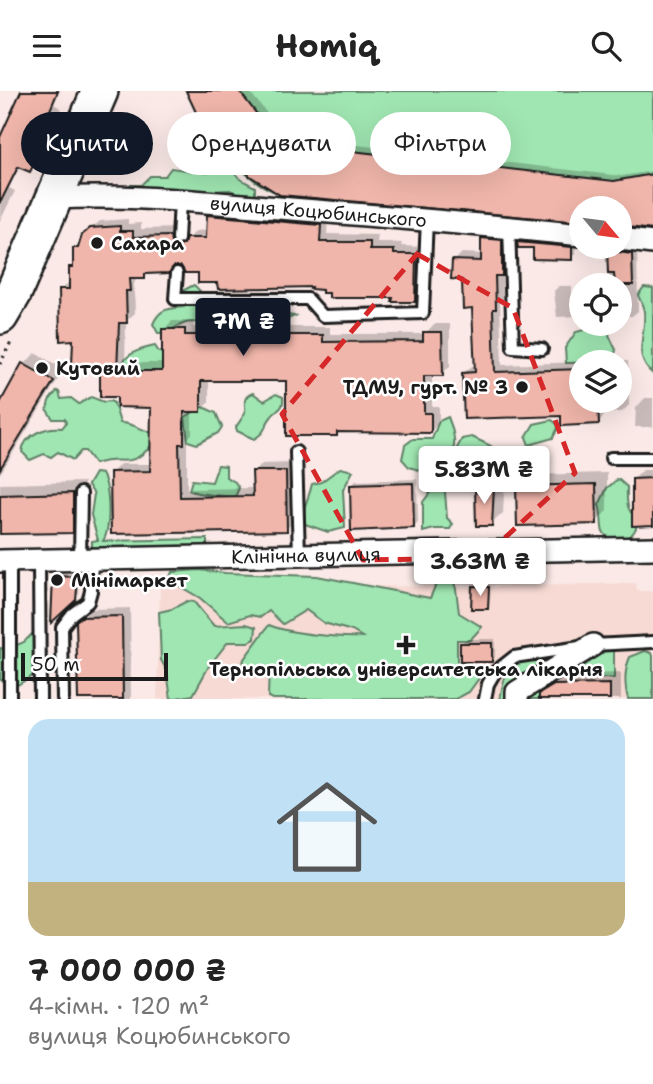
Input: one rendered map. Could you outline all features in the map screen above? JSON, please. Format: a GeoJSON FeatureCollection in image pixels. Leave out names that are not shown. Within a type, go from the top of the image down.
{"type":"FeatureCollection","features":[{"type":"Feature","properties":{"kind":"main road"},"geometry":{"type":"LineString","coordinates":[[4,299],[55,198],[100,91]]}},
{"type":"Feature","properties":{"kind":"street","name":"вулиця Коцюбинського"},"geometry":{"type":"LineString","coordinates":[[55,198],[83,196],[180,201],[427,219],[569,234]]}},
{"type":"Feature","properties":{"kind":"street"},"geometry":{"type":"LineString","coordinates":[[632,240],[653,243]]}},
{"type":"Feature","properties":{"kind":"street","name":"Клінічна вулиця"},"geometry":{"type":"LineString","coordinates":[[5,561],[653,548]]}},
{"type":"Feature","properties":{"kind":"street"},"geometry":{"type":"LineString","coordinates":[[517,699],[517,692],[593,645]]}},
{"type":"Feature","properties":{"kind":"lane"},"geometry":{"type":"LineString","coordinates":[[178,239],[180,201]]}},
{"type":"Feature","properties":{"kind":"lane"},"geometry":{"type":"LineString","coordinates":[[177,273],[175,299],[308,299],[323,316],[423,313],[427,219]]}},
{"type":"Feature","properties":{"kind":"lane"},"geometry":{"type":"LineString","coordinates":[[509,227],[513,347],[542,349]]}},
{"type":"Feature","properties":{"kind":"lane"},"geometry":{"type":"LineString","coordinates":[[296,452],[299,555]]}},
{"type":"Feature","properties":{"kind":"lane"},"geometry":{"type":"LineString","coordinates":[[611,458],[653,458]]}},
{"type":"Feature","properties":{"kind":"lane"},"geometry":{"type":"LineString","coordinates":[[63,699],[62,627],[72,614],[88,602],[91,591],[81,493]]}},
{"type":"Feature","properties":{"kind":"lane"},"geometry":{"type":"LineString","coordinates":[[5,561],[10,699]]}},
{"type":"Feature","properties":{"kind":"lane"},"geometry":{"type":"LineString","coordinates":[[39,561],[40,699]]}},
{"type":"Feature","properties":{"kind":"lane"},"geometry":{"type":"LineString","coordinates":[[485,699],[488,684],[495,672],[514,657],[593,645],[653,642]]}},
{"type":"Feature","properties":{"kind":"highlighted area"},"geometry":{"type":"Polygon","coordinates":[[[417,254],[513,308],[575,473],[483,558],[363,560],[282,414],[417,254]]]}},
{"type":"Feature","properties":{"kind":"shaded area","name":"Тернопільська університетська лікарня"},"geometry":{"type":"Polygon","coordinates":[[[636,583],[637,591],[653,591],[653,699],[157,699],[160,585],[489,587],[636,583]]]}},
{"type":"Feature","properties":{"kind":"green space"},"geometry":{"type":"Polygon","coordinates":[[[187,91],[653,91],[653,230],[632,233],[632,196],[569,196],[569,227],[300,197],[276,192],[248,175],[356,175],[356,112],[200,112],[187,91]]]}},
{"type":"Feature","properties":{"kind":"green space"},"geometry":{"type":"Polygon","coordinates":[[[167,173],[237,175],[255,187],[255,196],[230,190],[119,195],[129,185],[141,185],[150,176],[165,176],[167,173]]]}},
{"type":"Feature","properties":{"kind":"green space"},"geometry":{"type":"Polygon","coordinates":[[[194,285],[207,298],[211,308],[223,316],[221,323],[190,322],[158,333],[153,324],[159,315],[169,309],[184,307],[184,290],[194,285]]]}},
{"type":"Feature","properties":{"kind":"green space"},"geometry":{"type":"Polygon","coordinates":[[[644,287],[653,288],[653,374],[646,367],[641,352],[644,311],[638,295],[644,287]]]}},
{"type":"Feature","properties":{"kind":"green space"},"geometry":{"type":"Polygon","coordinates":[[[257,303],[266,312],[295,316],[266,328],[239,324],[233,314],[257,303]]]}},
{"type":"Feature","properties":{"kind":"green space"},"geometry":{"type":"Polygon","coordinates":[[[573,336],[609,336],[616,350],[569,350],[569,363],[566,363],[565,348],[573,336]]]}},
{"type":"Feature","properties":{"kind":"green space"},"geometry":{"type":"Polygon","coordinates":[[[155,346],[159,352],[171,354],[190,375],[128,374],[121,366],[131,354],[155,346]]]}},
{"type":"Feature","properties":{"kind":"green space"},"geometry":{"type":"Polygon","coordinates":[[[57,391],[61,399],[71,398],[79,404],[91,397],[114,403],[120,423],[153,433],[154,443],[138,457],[126,461],[95,464],[85,451],[81,451],[73,460],[58,452],[51,457],[44,454],[30,460],[22,452],[27,440],[50,428],[62,428],[66,423],[65,419],[53,419],[47,410],[49,401],[57,391]]]}},
{"type":"Feature","properties":{"kind":"green space"},"geometry":{"type":"Polygon","coordinates":[[[253,393],[264,401],[276,394],[283,397],[282,407],[254,439],[237,431],[236,427],[244,414],[245,399],[253,393]]]}},
{"type":"Feature","properties":{"kind":"green space"},"geometry":{"type":"Polygon","coordinates":[[[203,407],[216,413],[222,427],[218,433],[197,444],[188,441],[185,417],[203,407]]]}},
{"type":"Feature","properties":{"kind":"green space"},"geometry":{"type":"Polygon","coordinates":[[[448,417],[454,449],[448,463],[435,475],[409,467],[402,459],[405,445],[413,439],[432,439],[439,421],[448,417]]]}},
{"type":"Feature","properties":{"kind":"green space"},"geometry":{"type":"Polygon","coordinates":[[[552,420],[558,428],[553,438],[529,445],[526,437],[534,424],[552,420]]]}},
{"type":"Feature","properties":{"kind":"green space"},"geometry":{"type":"Polygon","coordinates":[[[472,437],[506,455],[506,466],[498,472],[485,467],[466,465],[459,457],[457,448],[462,439],[472,437]]]}},
{"type":"Feature","properties":{"kind":"green space"},"geometry":{"type":"Polygon","coordinates":[[[218,465],[226,466],[226,477],[239,488],[235,497],[189,490],[192,480],[212,482],[218,465]]]}},
{"type":"Feature","properties":{"kind":"green space"},"geometry":{"type":"Polygon","coordinates":[[[340,468],[353,471],[343,490],[345,528],[328,532],[305,524],[305,507],[312,484],[321,482],[340,468]]]}},
{"type":"Feature","properties":{"kind":"green space"},"geometry":{"type":"Polygon","coordinates":[[[95,473],[102,474],[108,498],[107,527],[103,541],[207,539],[207,546],[92,548],[92,541],[98,540],[91,515],[94,494],[88,485],[95,473]]]}},
{"type":"Feature","properties":{"kind":"green space"},"geometry":{"type":"Polygon","coordinates":[[[618,479],[627,487],[628,507],[637,523],[633,533],[623,539],[612,538],[603,532],[599,505],[607,488],[618,479]]]}},
{"type":"Feature","properties":{"kind":"green space"},"geometry":{"type":"Polygon","coordinates":[[[442,488],[445,492],[447,518],[453,524],[450,529],[423,532],[423,502],[432,490],[442,488]]]}},
{"type":"Feature","properties":{"kind":"green space"},"geometry":{"type":"Polygon","coordinates":[[[199,570],[317,576],[430,598],[439,577],[452,576],[459,613],[482,627],[470,640],[457,640],[457,663],[482,674],[469,692],[456,699],[272,699],[268,697],[269,668],[254,676],[240,672],[244,659],[269,625],[316,635],[362,637],[352,631],[324,623],[306,610],[283,624],[269,611],[261,617],[250,615],[228,622],[200,598],[169,580],[172,572],[199,570]]]}},
{"type":"Feature","properties":{"kind":"green space"},"geometry":{"type":"Polygon","coordinates":[[[187,601],[194,602],[214,626],[246,624],[256,627],[255,639],[249,642],[228,642],[209,666],[193,695],[171,699],[167,671],[161,660],[159,612],[187,601]]]}},
{"type":"Feature","properties":{"kind":"green space"},"geometry":{"type":"Polygon","coordinates":[[[33,633],[47,653],[37,673],[11,689],[0,679],[0,648],[6,650],[24,642],[33,633]]]}},
{"type":"Feature","properties":{"kind":"green space"},"geometry":{"type":"Polygon","coordinates":[[[592,649],[614,649],[614,678],[568,679],[569,665],[592,649]]]}},
{"type":"Feature","properties":{"kind":"green space"},"geometry":{"type":"Polygon","coordinates":[[[645,651],[653,656],[653,699],[628,699],[625,678],[628,662],[630,657],[645,651]]]}},
{"type":"Feature","properties":{"kind":"green space"},"geometry":{"type":"Polygon","coordinates":[[[532,655],[544,662],[546,675],[538,699],[500,699],[503,683],[512,665],[532,655]]]}},
{"type":"Feature","properties":{"kind":"building"},"geometry":{"type":"Polygon","coordinates":[[[21,91],[58,91],[50,110],[53,112],[21,112],[21,168],[18,167],[0,203],[0,137],[21,91]]]}},
{"type":"Feature","properties":{"kind":"building"},"geometry":{"type":"Polygon","coordinates":[[[186,91],[239,91],[255,112],[196,112],[186,91]]]}},
{"type":"Feature","properties":{"kind":"building"},"geometry":{"type":"Polygon","coordinates":[[[356,152],[370,153],[370,175],[511,175],[511,169],[614,181],[653,174],[653,230],[632,227],[632,196],[569,196],[569,221],[280,195],[250,176],[356,175],[356,152]]]}},
{"type":"Feature","properties":{"kind":"building"},"geometry":{"type":"Polygon","coordinates":[[[207,215],[321,225],[320,242],[370,242],[370,250],[416,254],[415,302],[392,302],[393,298],[329,298],[329,293],[310,289],[311,287],[218,289],[217,283],[198,283],[198,273],[185,273],[181,266],[174,266],[169,273],[145,274],[145,279],[129,279],[130,291],[126,291],[127,323],[119,323],[117,371],[162,371],[162,329],[185,329],[185,335],[323,335],[323,342],[423,341],[423,332],[442,332],[443,376],[424,376],[424,413],[431,413],[431,433],[337,432],[337,436],[286,436],[286,381],[201,381],[201,412],[184,412],[184,444],[179,444],[180,497],[253,496],[252,471],[286,471],[287,531],[111,534],[110,472],[150,471],[151,408],[117,407],[117,397],[100,397],[100,365],[72,365],[73,340],[60,341],[59,289],[69,289],[69,267],[73,267],[73,248],[78,248],[82,235],[90,228],[120,226],[120,231],[133,231],[133,237],[170,236],[171,243],[178,247],[184,244],[186,238],[206,238],[207,215]]]}},
{"type":"Feature","properties":{"kind":"building"},"geometry":{"type":"Polygon","coordinates":[[[481,238],[502,240],[502,276],[495,276],[496,309],[493,309],[495,372],[569,369],[569,413],[599,413],[599,424],[561,426],[561,416],[464,419],[462,373],[475,372],[472,308],[463,309],[462,280],[451,279],[452,260],[481,261],[481,238]]]}},
{"type":"Feature","properties":{"kind":"building"},"geometry":{"type":"Polygon","coordinates":[[[517,242],[569,247],[569,259],[572,260],[533,259],[533,248],[518,248],[517,242]]]}},
{"type":"Feature","properties":{"kind":"building"},"geometry":{"type":"Polygon","coordinates":[[[632,254],[633,285],[632,273],[608,273],[607,259],[632,259],[632,254]]]}},
{"type":"Feature","properties":{"kind":"building"},"geometry":{"type":"Polygon","coordinates":[[[22,363],[54,381],[0,469],[0,403],[22,363]]]}},
{"type":"Feature","properties":{"kind":"building"},"geometry":{"type":"Polygon","coordinates":[[[653,478],[653,525],[632,526],[632,479],[653,478]]]}},
{"type":"Feature","properties":{"kind":"building"},"geometry":{"type":"Polygon","coordinates":[[[413,483],[414,528],[351,531],[350,485],[413,483]]]}},
{"type":"Feature","properties":{"kind":"building"},"geometry":{"type":"Polygon","coordinates":[[[596,484],[597,524],[517,526],[516,486],[596,484]]]}},
{"type":"Feature","properties":{"kind":"building"},"geometry":{"type":"Polygon","coordinates":[[[494,486],[492,526],[476,526],[475,487],[494,486]]]}},
{"type":"Feature","properties":{"kind":"building"},"geometry":{"type":"Polygon","coordinates":[[[73,493],[73,533],[0,534],[0,495],[73,493]]]}},
{"type":"Feature","properties":{"kind":"building"},"geometry":{"type":"Polygon","coordinates":[[[53,576],[78,577],[76,600],[51,623],[53,576]]]}},
{"type":"Feature","properties":{"kind":"building"},"geometry":{"type":"Polygon","coordinates":[[[472,586],[489,587],[488,609],[471,609],[472,586]]]}},
{"type":"Feature","properties":{"kind":"building"},"geometry":{"type":"Polygon","coordinates":[[[122,616],[123,699],[78,699],[76,621],[81,617],[122,616]]]}},
{"type":"Feature","properties":{"kind":"building"},"geometry":{"type":"Polygon","coordinates":[[[460,643],[492,643],[492,662],[460,662],[460,643]]]}},
{"type":"Feature","properties":{"kind":"building"},"geometry":{"type":"Polygon","coordinates":[[[610,684],[610,699],[539,699],[539,694],[554,685],[610,684]]]}},
{"type":"Feature","properties":{"kind":"place","name":"Сахара"},"geometry":{"type":"Point","coordinates":[97,243]}},
{"type":"Feature","properties":{"kind":"place","name":"Кутовий"},"geometry":{"type":"Point","coordinates":[42,368]}},
{"type":"Feature","properties":{"kind":"place","name":"ТДМУ, гурт. № 3"},"geometry":{"type":"Point","coordinates":[522,387]}},
{"type":"Feature","properties":{"kind":"place","name":"Мінімаркет"},"geometry":{"type":"Point","coordinates":[57,580]}},
{"type":"Feature","properties":{"kind":"place","name":"Тернопільська університетська лікарня"},"geometry":{"type":"Point","coordinates":[406,645]}}]}
